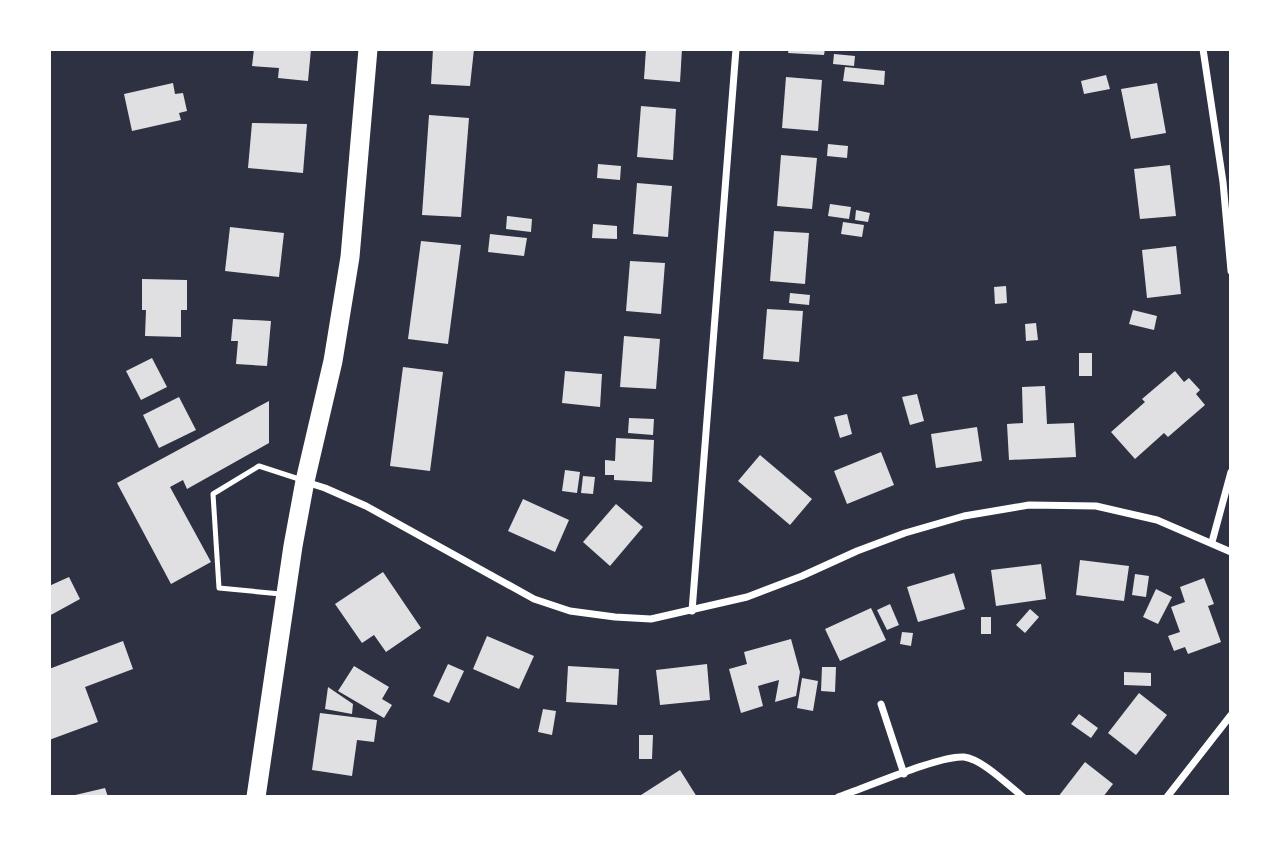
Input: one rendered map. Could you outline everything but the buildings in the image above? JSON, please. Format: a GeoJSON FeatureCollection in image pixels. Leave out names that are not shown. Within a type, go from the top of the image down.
{"type":"FeatureCollection","features":[{"type":"Feature","properties":{"kind":"highway"},"geometry":{"type":"LineString","coordinates":[[256,797],[285,594],[305,481],[333,361],[350,257],[368,49]]}},
{"type":"Feature","properties":{"kind":"street"},"geometry":{"type":"LineString","coordinates":[[692,611],[736,49]]}},
{"type":"Feature","properties":{"kind":"street"},"geometry":{"type":"LineString","coordinates":[[1203,49],[1222,170],[1231,271]]}},
{"type":"Feature","properties":{"kind":"street"},"geometry":{"type":"LineString","coordinates":[[1212,542],[1231,472]]}},
{"type":"Feature","properties":{"kind":"street"},"geometry":{"type":"LineString","coordinates":[[305,481],[366,506],[534,599],[570,611],[615,617],[651,619],[747,597],[905,533],[964,516],[1029,505],[1096,506],[1157,520],[1231,552]]}},
{"type":"Feature","properties":{"kind":"street"},"geometry":{"type":"LineString","coordinates":[[881,704],[904,774]]}},
{"type":"Feature","properties":{"kind":"street"},"geometry":{"type":"LineString","coordinates":[[1167,797],[1231,715]]}},
{"type":"Feature","properties":{"kind":"street"},"geometry":{"type":"LineString","coordinates":[[838,797],[940,761],[965,757],[982,765],[1023,797]]}},
{"type":"Feature","properties":{"kind":"lane"},"geometry":{"type":"LineString","coordinates":[[285,594],[219,588],[213,494],[259,466],[305,481]]}}]}
